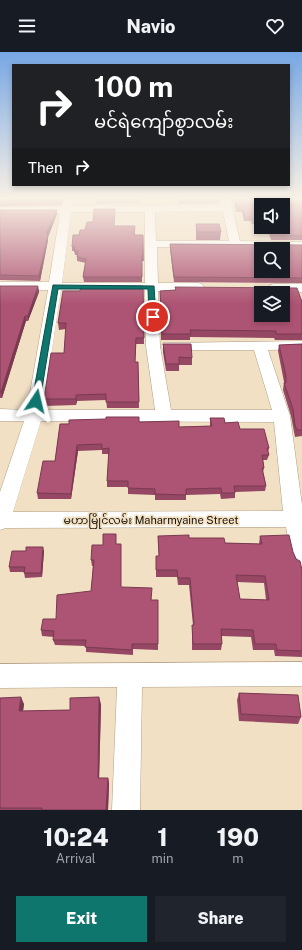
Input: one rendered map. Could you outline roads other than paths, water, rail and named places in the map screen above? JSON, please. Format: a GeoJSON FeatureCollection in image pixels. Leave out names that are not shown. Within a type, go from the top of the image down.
{"type":"FeatureCollection","features":[{"type":"Feature","properties":{"kind":"street"},"geometry":{"type":"LineString","coordinates":[[0,521],[34,415],[63,234]]}},
{"type":"Feature","properties":{"kind":"street"},"geometry":{"type":"LineString","coordinates":[[150,234],[153,346],[164,416]]}},
{"type":"Feature","properties":{"kind":"street"},"geometry":{"type":"LineString","coordinates":[[233,234],[235,244]]}},
{"type":"Feature","properties":{"kind":"street"},"geometry":{"type":"LineString","coordinates":[[150,244],[302,245]]}},
{"type":"Feature","properties":{"kind":"street"},"geometry":{"type":"LineString","coordinates":[[0,286],[207,287]]}},
{"type":"Feature","properties":{"kind":"street"},"geometry":{"type":"LineString","coordinates":[[290,288],[302,288]]}},
{"type":"Feature","properties":{"kind":"street"},"geometry":{"type":"LineString","coordinates":[[153,346],[302,345]]}},
{"type":"Feature","properties":{"kind":"street"},"geometry":{"type":"LineString","coordinates":[[260,346],[282,416],[298,519],[302,559]]}},
{"type":"Feature","properties":{"kind":"street"},"geometry":{"type":"LineString","coordinates":[[0,415],[282,416]]}},
{"type":"Feature","properties":{"kind":"street","name":"မဟာမြိုင်လမ်း Maharmyaine Street"},"geometry":{"type":"LineString","coordinates":[[0,521],[298,519]]}},
{"type":"Feature","properties":{"kind":"street"},"geometry":{"type":"LineString","coordinates":[[0,676],[302,674]]}},
{"type":"Feature","properties":{"kind":"street"},"geometry":{"type":"LineString","coordinates":[[126,810],[130,675]]}}]}
